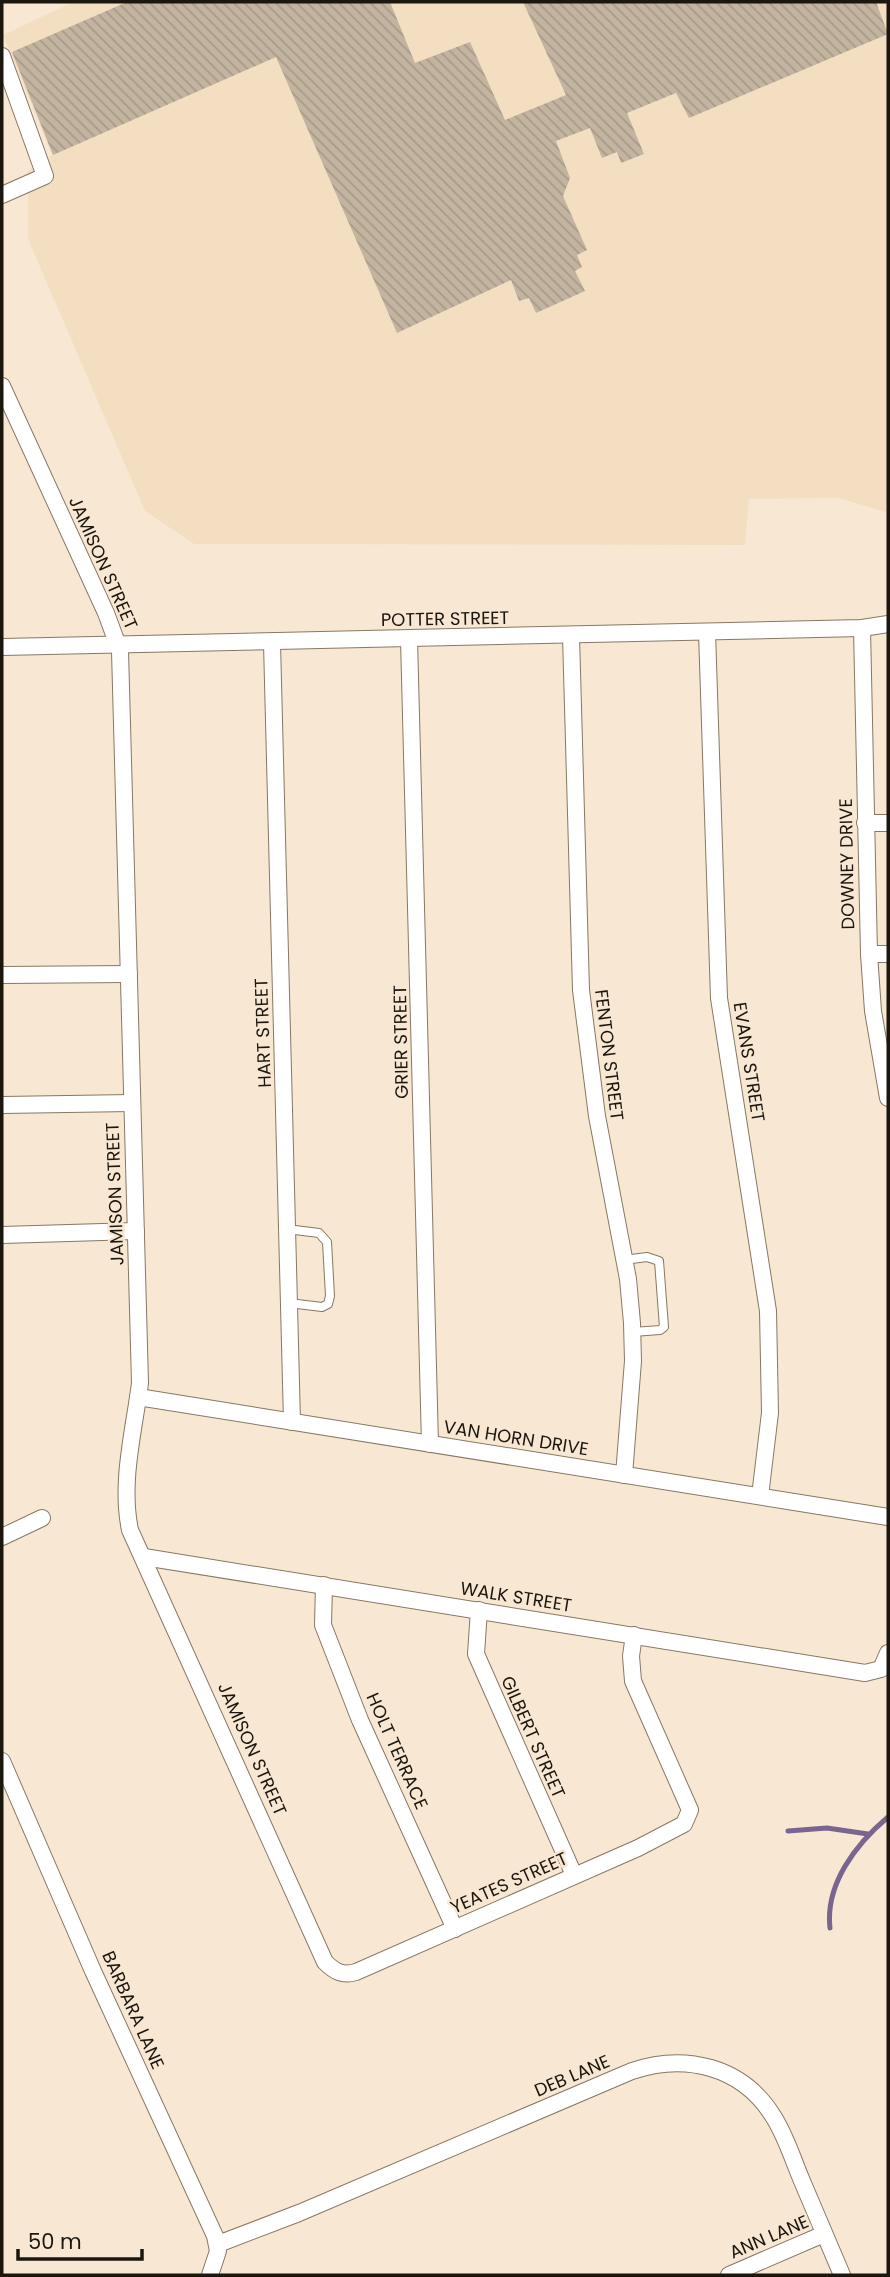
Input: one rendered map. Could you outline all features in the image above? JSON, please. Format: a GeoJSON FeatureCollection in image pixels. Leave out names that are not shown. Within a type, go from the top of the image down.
{"type":"FeatureCollection","features":[{"type":"Feature","properties":{"kind":"street"},"geometry":{"type":"LineString","coordinates":[[2,56],[45,176],[2,195]]}},
{"type":"Feature","properties":{"kind":"street","name":"JAMISON STREET"},"geometry":{"type":"LineString","coordinates":[[2,386],[119,646],[136,1231],[138,1397],[126,1486],[126,1512],[130,1530],[325,1962],[342,1973]]}},
{"type":"Feature","properties":{"kind":"street","name":"POTTER STREET"},"geometry":{"type":"LineString","coordinates":[[2,647],[571,636],[862,628],[888,624]]}},
{"type":"Feature","properties":{"kind":"street","name":"DOWNEY DRIVE"},"geometry":{"type":"LineString","coordinates":[[862,628],[869,954],[873,1011],[887,1089]]}},
{"type":"Feature","properties":{"kind":"street","name":"EVANS STREET"},"geometry":{"type":"LineString","coordinates":[[707,632],[719,998],[726,1054],[756,1220],[768,1311],[770,1413],[760,1496]]}},
{"type":"Feature","properties":{"kind":"street","name":"FENTON STREET"},"geometry":{"type":"LineString","coordinates":[[571,636],[580,990],[597,1116],[624,1260],[633,1332],[633,1373],[624,1475]]}},
{"type":"Feature","properties":{"kind":"street","name":"GRIER STREET"},"geometry":{"type":"LineString","coordinates":[[409,639],[430,1444]]}},
{"type":"Feature","properties":{"kind":"street","name":"HART STREET"},"geometry":{"type":"LineString","coordinates":[[272,643],[292,1422]]}},
{"type":"Feature","properties":{"kind":"street"},"geometry":{"type":"LineString","coordinates":[[865,823],[888,823]]}},
{"type":"Feature","properties":{"kind":"street"},"geometry":{"type":"LineString","coordinates":[[869,954],[888,954]]}},
{"type":"Feature","properties":{"kind":"street"},"geometry":{"type":"LineString","coordinates":[[2,975],[129,974]]}},
{"type":"Feature","properties":{"kind":"street"},"geometry":{"type":"LineString","coordinates":[[2,1105],[132,1103]]}},
{"type":"Feature","properties":{"kind":"street"},"geometry":{"type":"LineString","coordinates":[[2,1235],[136,1231]]}},
{"type":"Feature","properties":{"kind":"street","name":"VAN HORN DRIVE"},"geometry":{"type":"LineString","coordinates":[[138,1397],[888,1517]]}},
{"type":"Feature","properties":{"kind":"street"},"geometry":{"type":"LineString","coordinates":[[2,1536],[42,1518]]}},
{"type":"Feature","properties":{"kind":"street","name":"WALK STREET"},"geometry":{"type":"LineString","coordinates":[[144,1557],[865,1673],[881,1668],[888,1653]]}},
{"type":"Feature","properties":{"kind":"street","name":"HOLT TERRACE"},"geometry":{"type":"LineString","coordinates":[[324,1585],[323,1625],[360,1720],[455,1929]]}},
{"type":"Feature","properties":{"kind":"street","name":"GILBERT STREET"},"geometry":{"type":"LineString","coordinates":[[479,1610],[476,1654],[573,1875]]}},
{"type":"Feature","properties":{"kind":"street","name":"YEATES STREET"},"geometry":{"type":"LineString","coordinates":[[342,1973],[356,1972],[455,1929],[638,1848],[684,1824],[690,1810],[633,1681],[634,1635]]}},
{"type":"Feature","properties":{"kind":"street","name":"BARBARA LANE"},"geometry":{"type":"LineString","coordinates":[[2,1761],[218,2244]]}},
{"type":"Feature","properties":{"kind":"street","name":"DEB LANE"},"geometry":{"type":"LineString","coordinates":[[218,2244],[632,2071],[670,2061],[701,2065],[729,2075],[762,2102],[782,2134],[842,2275]]}},
{"type":"Feature","properties":{"kind":"street","name":"ANN LANE"},"geometry":{"type":"LineString","coordinates":[[729,2275],[824,2234]]}},
{"type":"Feature","properties":{"kind":"street"},"geometry":{"type":"LineString","coordinates":[[210,2275],[218,2244]]}},
{"type":"Feature","properties":{"kind":"lane"},"geometry":{"type":"LineString","coordinates":[[288,1229],[319,1233],[327,1242],[330,1296],[328,1304],[322,1307],[289,1303]]}},
{"type":"Feature","properties":{"kind":"lane"},"geometry":{"type":"LineString","coordinates":[[624,1260],[647,1257],[659,1261],[664,1327],[660,1330],[633,1332]]}},
{"type":"Feature","properties":{"kind":"shaded area"},"geometry":{"type":"Polygon","coordinates":[[[73,2],[888,2],[888,513],[839,498],[749,499],[745,545],[194,544],[145,511],[28,239],[28,171],[52,155],[3,35],[73,2]]]}},
{"type":"Feature","properties":{"kind":"building"},"geometry":{"type":"Polygon","coordinates":[[[127,2],[390,2],[415,63],[470,42],[505,120],[566,95],[523,2],[876,2],[888,34],[689,118],[676,93],[627,113],[644,154],[621,163],[617,152],[602,158],[590,128],[556,141],[570,178],[563,196],[587,250],[577,255],[582,267],[575,271],[585,291],[536,313],[529,298],[519,301],[511,280],[397,333],[276,57],[53,155],[12,52],[127,2]]]}},
{"type":"Feature","properties":{"kind":"waterway"},"geometry":{"type":"LineString","coordinates":[[830,1928],[832,1896],[845,1866],[854,1852],[888,1817]]}},
{"type":"Feature","properties":{"kind":"waterway"},"geometry":{"type":"LineString","coordinates":[[788,1831],[827,1828],[868,1834]]}}]}
